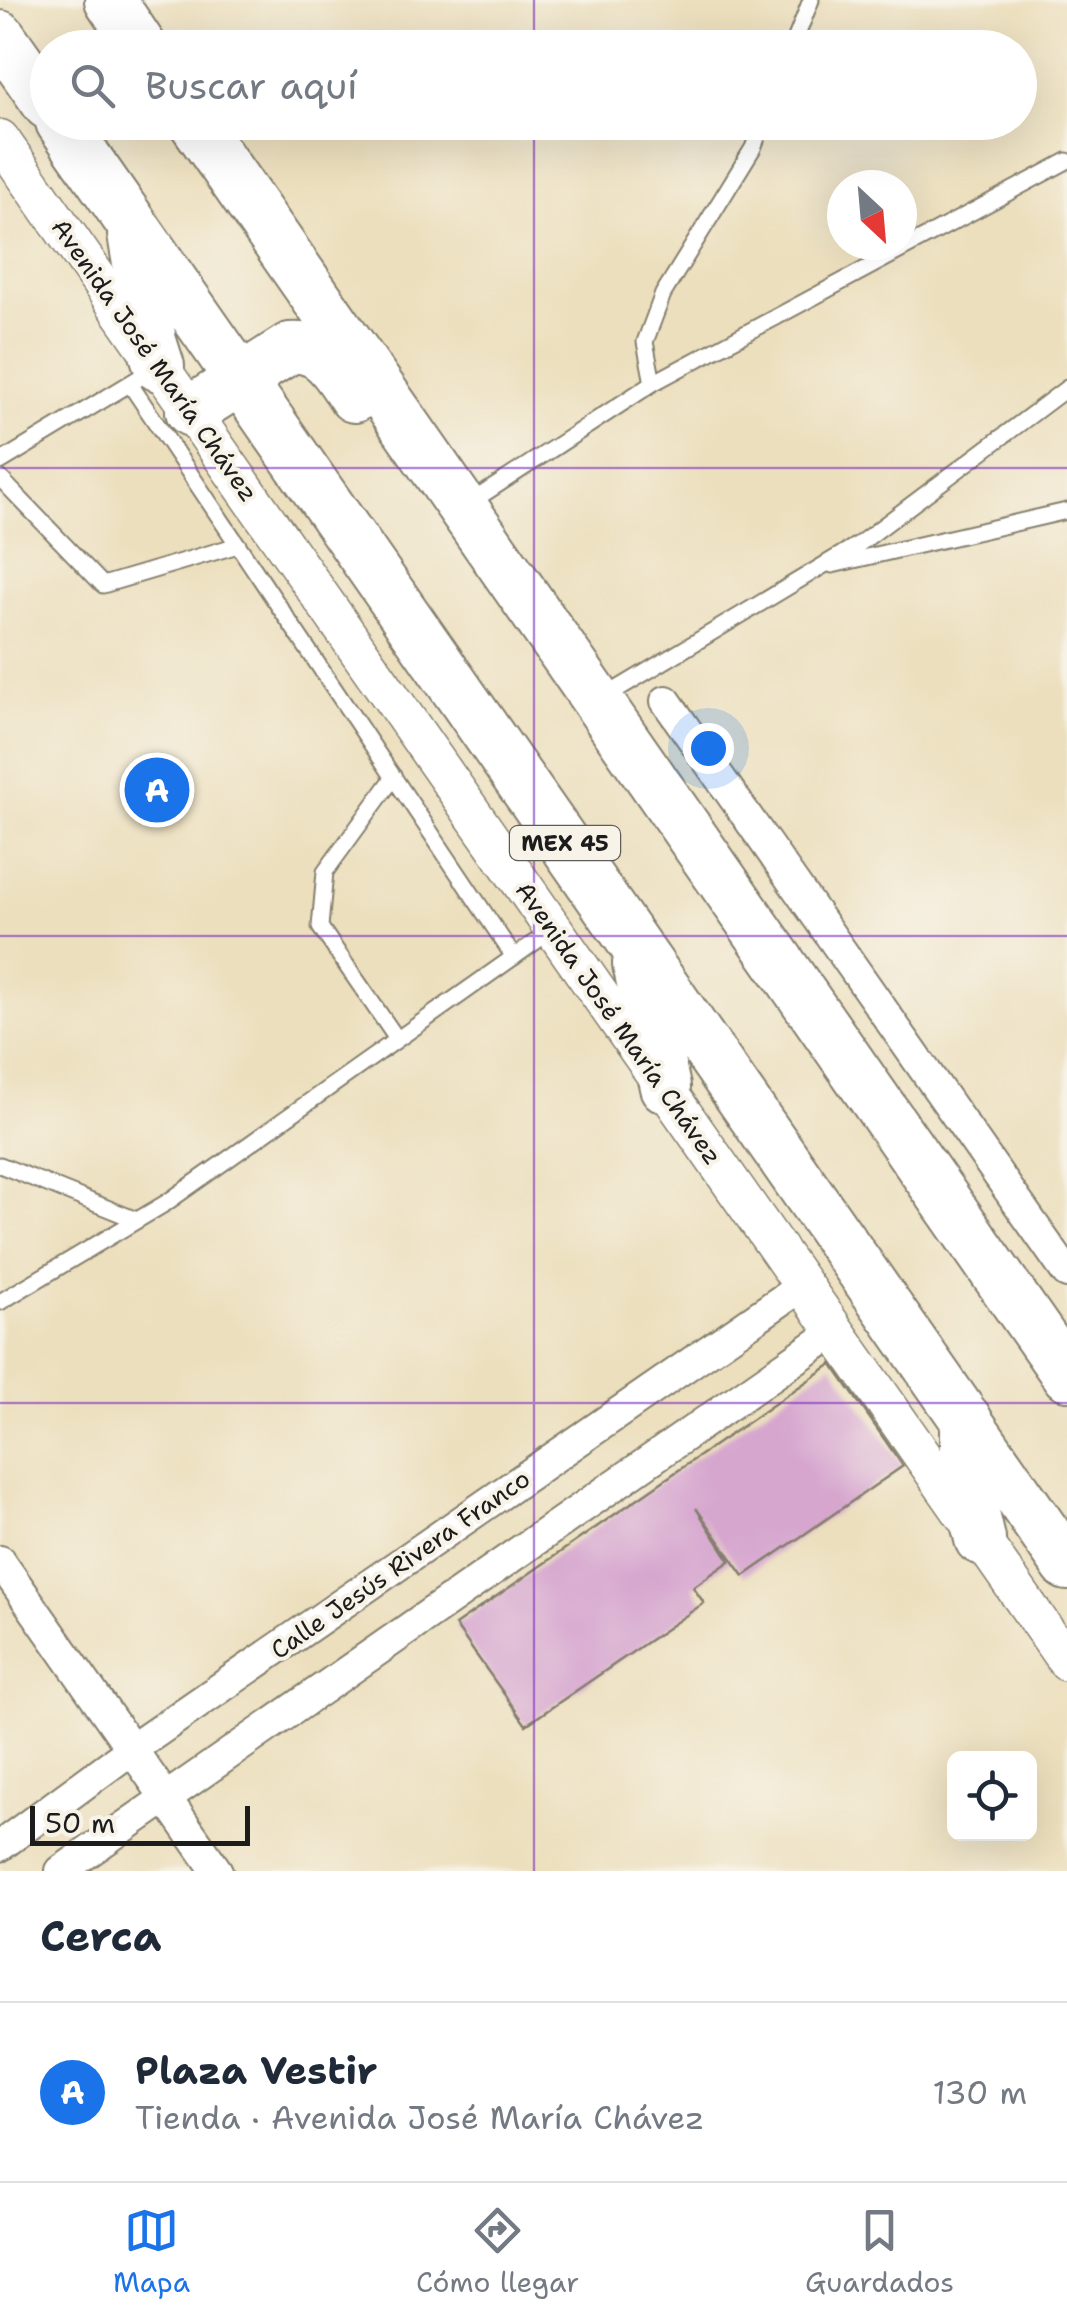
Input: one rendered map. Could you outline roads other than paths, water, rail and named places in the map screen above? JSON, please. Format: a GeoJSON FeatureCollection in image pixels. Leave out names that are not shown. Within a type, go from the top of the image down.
{"type":"FeatureCollection","features":[{"type":"Feature","properties":{"kind":"highway"},"geometry":{"type":"LineString","coordinates":[[110,0],[130,30]]}},
{"type":"Feature","properties":{"kind":"highway"},"geometry":{"type":"LineString","coordinates":[[0,36],[30,78]]}},
{"type":"Feature","properties":{"kind":"highway","name":"MEX 45"},"geometry":{"type":"LineString","coordinates":[[73,140],[1067,1564]]}},
{"type":"Feature","properties":{"kind":"highway"},"geometry":{"type":"LineString","coordinates":[[206,140],[1067,1375]]}},
{"type":"Feature","properties":{"kind":"highway"},"geometry":{"type":"LineString","coordinates":[[132,224],[150,341],[145,375]]}},
{"type":"Feature","properties":{"kind":"highway"},"geometry":{"type":"LineString","coordinates":[[191,411],[290,348],[301,347],[322,355],[442,524],[492,574],[523,596]]}},
{"type":"Feature","properties":{"kind":"highway"},"geometry":{"type":"LineString","coordinates":[[633,940],[666,1087]]}},
{"type":"Feature","properties":{"kind":"highway"},"geometry":{"type":"LineString","coordinates":[[966,1419],[966,1480],[980,1540]]}},
{"type":"Feature","properties":{"kind":"street","name":"Avenida José María Chávez"},"geometry":{"type":"LineString","coordinates":[[0,138],[145,375],[191,411],[1067,1662]]}},
{"type":"Feature","properties":{"kind":"street"},"geometry":{"type":"LineString","coordinates":[[666,702],[1067,1273]]}},
{"type":"Feature","properties":{"kind":"street","name":"Calle Jesús Rivera Franco"},"geometry":{"type":"LineString","coordinates":[[0,1846],[132,1750],[802,1286]]}},
{"type":"Feature","properties":{"kind":"street"},"geometry":{"type":"LineString","coordinates":[[61,1871],[834,1332]]}},
{"type":"Feature","properties":{"kind":"street"},"geometry":{"type":"LineString","coordinates":[[0,1561],[217,1871]]}},
{"type":"Feature","properties":{"kind":"lane"},"geometry":{"type":"LineString","coordinates":[[799,30],[811,0]]}},
{"type":"Feature","properties":{"kind":"lane"},"geometry":{"type":"LineString","coordinates":[[653,382],[645,342],[663,294],[756,140]]}},
{"type":"Feature","properties":{"kind":"lane"},"geometry":{"type":"LineString","coordinates":[[462,508],[653,382],[1067,161]]}},
{"type":"Feature","properties":{"kind":"lane"},"geometry":{"type":"LineString","coordinates":[[0,462],[145,375],[238,544],[514,957]]}},
{"type":"Feature","properties":{"kind":"lane"},"geometry":{"type":"LineString","coordinates":[[597,702],[859,544],[1067,388]]}},
{"type":"Feature","properties":{"kind":"lane"},"geometry":{"type":"LineString","coordinates":[[0,478],[103,585],[238,544]]}},
{"type":"Feature","properties":{"kind":"lane"},"geometry":{"type":"LineString","coordinates":[[818,568],[1067,511]]}},
{"type":"Feature","properties":{"kind":"lane"},"geometry":{"type":"LineString","coordinates":[[394,777],[325,872],[320,927],[398,1039]]}},
{"type":"Feature","properties":{"kind":"lane"},"geometry":{"type":"LineString","coordinates":[[0,1302],[166,1203],[554,929]]}},
{"type":"Feature","properties":{"kind":"lane"},"geometry":{"type":"LineString","coordinates":[[0,1166],[134,1220]]}},
{"type":"Feature","properties":{"kind":"place","name":"Plaza Vestir"},"geometry":{"type":"Point","coordinates":[157,790]}}]}
